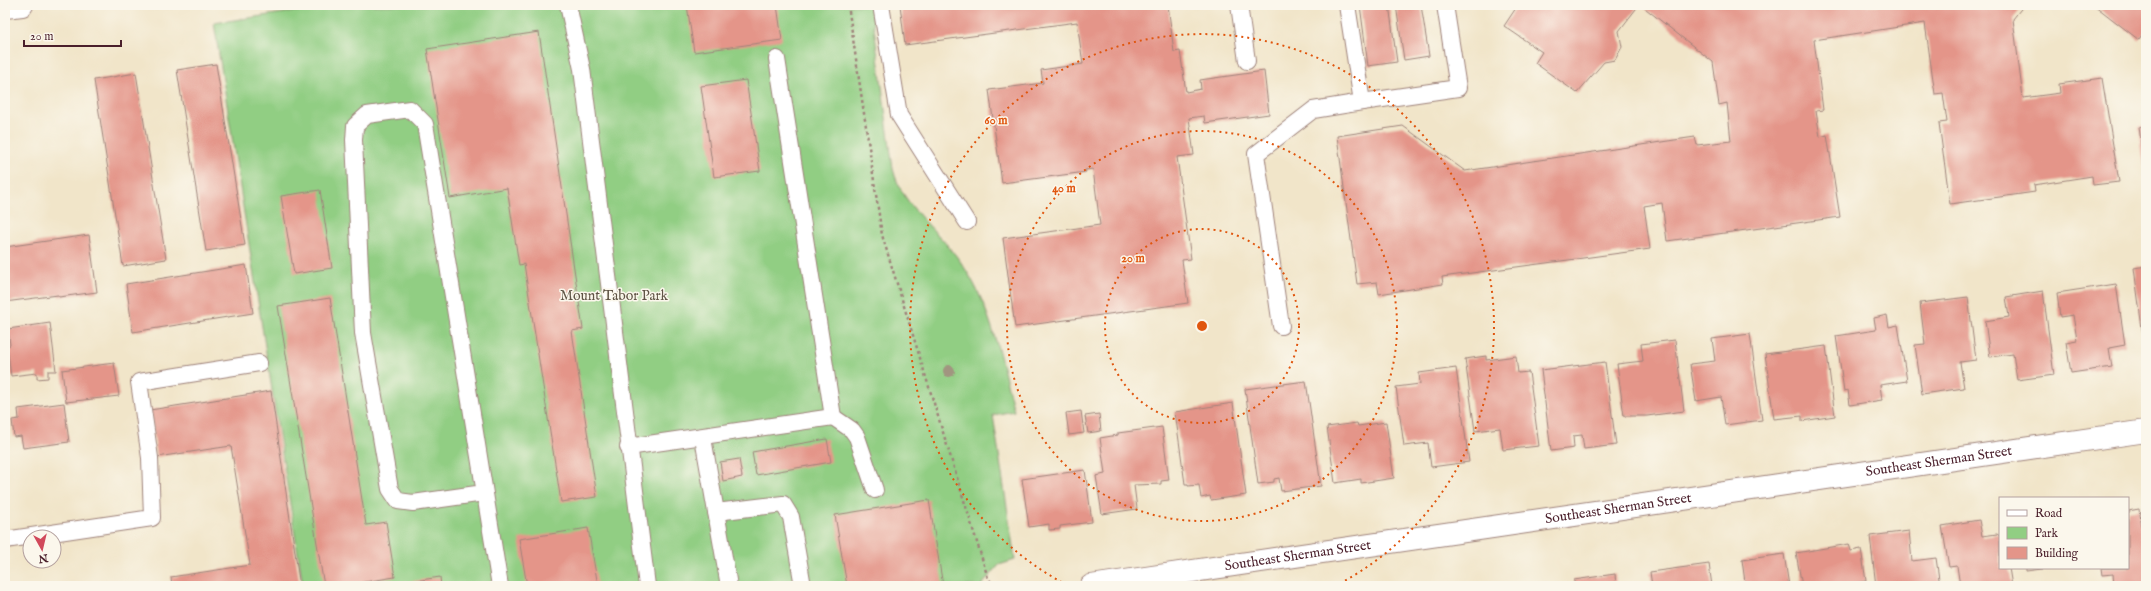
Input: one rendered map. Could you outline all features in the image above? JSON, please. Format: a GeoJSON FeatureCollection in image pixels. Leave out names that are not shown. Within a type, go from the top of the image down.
{"type":"FeatureCollection","features":[{"type":"Feature","properties":{"kind":"street"},"geometry":{"type":"LineString","coordinates":[[5,7],[22,5]]}},
{"type":"Feature","properties":{"kind":"street","name":"Southeast Sherman Street"},"geometry":{"type":"LineString","coordinates":[[1091,586],[2146,431]]}},
{"type":"Feature","properties":{"kind":"lane"},"geometry":{"type":"LineString","coordinates":[[568,5],[582,69],[628,447],[647,586]]}},
{"type":"Feature","properties":{"kind":"lane"},"geometry":{"type":"LineString","coordinates":[[881,5],[899,115],[967,222]]}},
{"type":"Feature","properties":{"kind":"lane"},"geometry":{"type":"LineString","coordinates":[[1239,5],[1247,61]]}},
{"type":"Feature","properties":{"kind":"lane"},"geometry":{"type":"LineString","coordinates":[[1347,5],[1362,102]]}},
{"type":"Feature","properties":{"kind":"lane"},"geometry":{"type":"LineString","coordinates":[[1281,326],[1256,154],[1313,110],[1458,88],[1445,5]]}},
{"type":"Feature","properties":{"kind":"lane"},"geometry":{"type":"LineString","coordinates":[[777,59],[832,417]]}},
{"type":"Feature","properties":{"kind":"lane"},"geometry":{"type":"LineString","coordinates":[[484,493],[413,503],[398,501],[390,489],[363,333],[354,140],[356,126],[367,115],[410,109],[425,124],[500,586]]}},
{"type":"Feature","properties":{"kind":"lane"},"geometry":{"type":"LineString","coordinates":[[5,540],[152,518],[150,458],[139,382],[259,363]]}},
{"type":"Feature","properties":{"kind":"lane"},"geometry":{"type":"LineString","coordinates":[[628,447],[703,438],[832,417],[852,430],[857,437],[875,490]]}},
{"type":"Feature","properties":{"kind":"lane"},"geometry":{"type":"LineString","coordinates":[[703,438],[729,586]]}},
{"type":"Feature","properties":{"kind":"lane"},"geometry":{"type":"LineString","coordinates":[[716,512],[783,504],[791,518],[803,586]]}},
{"type":"Feature","properties":{"kind":"path"},"geometry":{"type":"LineString","coordinates":[[848,5],[882,235],[988,578],[994,586]]}},
{"type":"Feature","properties":{"kind":"green space","name":"Mount Tabor Park"},"geometry":{"type":"Polygon","coordinates":[[[338,5],[871,5],[893,169],[898,184],[914,209],[955,254],[974,283],[989,318],[1000,355],[1014,411],[993,415],[1015,560],[999,565],[981,586],[303,586],[214,23],[338,5]]]}},
{"type":"Feature","properties":{"kind":"building"},"geometry":{"type":"Polygon","coordinates":[[[687,5],[777,5],[782,40],[694,52],[687,5]]]}},
{"type":"Feature","properties":{"kind":"building"},"geometry":{"type":"Polygon","coordinates":[[[900,5],[1168,5],[1174,52],[1180,51],[1186,92],[1201,89],[1200,80],[1264,71],[1269,114],[1205,123],[1204,116],[1189,118],[1194,155],[1177,157],[1191,259],[1182,260],[1188,303],[1015,327],[1003,238],[1100,225],[1093,169],[1085,170],[1086,172],[1002,183],[989,90],[1043,83],[1041,70],[1083,64],[1077,22],[905,45],[900,5]]]}},
{"type":"Feature","properties":{"kind":"building"},"geometry":{"type":"Polygon","coordinates":[[[1360,5],[1389,5],[1397,62],[1368,66],[1360,5]]]}},
{"type":"Feature","properties":{"kind":"building"},"geometry":{"type":"Polygon","coordinates":[[[1396,5],[1421,5],[1429,56],[1404,60],[1396,5]]]}},
{"type":"Feature","properties":{"kind":"building"},"geometry":{"type":"Polygon","coordinates":[[[1518,5],[1639,5],[1619,31],[1622,47],[1615,60],[1604,62],[1577,93],[1535,63],[1542,52],[1504,26],[1518,5]]]}},
{"type":"Feature","properties":{"kind":"building"},"geometry":{"type":"Polygon","coordinates":[[[1641,5],[2024,5],[2013,19],[2023,98],[2060,93],[2059,84],[2102,78],[2119,182],[2093,185],[2092,176],[2034,185],[2035,192],[1950,204],[1939,123],[1947,122],[1943,93],[1935,94],[1925,23],[1814,40],[1823,110],[1816,111],[1820,137],[1827,135],[1840,217],[1667,241],[1662,203],[1644,206],[1650,249],[1442,277],[1443,284],[1379,294],[1377,282],[1357,284],[1337,136],[1403,126],[1465,171],[1695,137],[1697,145],[1731,141],[1727,103],[1719,105],[1713,62],[1641,5]]]}},
{"type":"Feature","properties":{"kind":"building"},"geometry":{"type":"Polygon","coordinates":[[[2094,5],[2146,5],[2146,30],[2139,40],[2094,5]]]}},
{"type":"Feature","properties":{"kind":"building"},"geometry":{"type":"Polygon","coordinates":[[[539,32],[583,329],[572,331],[597,497],[561,502],[524,264],[519,265],[507,188],[450,198],[427,49],[539,32]]]}},
{"type":"Feature","properties":{"kind":"building"},"geometry":{"type":"Polygon","coordinates":[[[216,64],[245,245],[206,251],[177,70],[216,64]]]}},
{"type":"Feature","properties":{"kind":"building"},"geometry":{"type":"Polygon","coordinates":[[[136,73],[166,259],[123,266],[94,80],[136,73]]]}},
{"type":"Feature","properties":{"kind":"building"},"geometry":{"type":"Polygon","coordinates":[[[746,80],[760,171],[714,177],[701,86],[746,80]]]}},
{"type":"Feature","properties":{"kind":"building"},"geometry":{"type":"Polygon","coordinates":[[[2146,126],[2146,174],[2145,174],[2139,127],[2146,126]]]}},
{"type":"Feature","properties":{"kind":"building"},"geometry":{"type":"Polygon","coordinates":[[[320,190],[332,268],[294,274],[281,196],[320,190]]]}},
{"type":"Feature","properties":{"kind":"building"},"geometry":{"type":"Polygon","coordinates":[[[89,235],[97,292],[59,297],[58,295],[5,302],[5,247],[89,235]]]}},
{"type":"Feature","properties":{"kind":"building"},"geometry":{"type":"Polygon","coordinates":[[[246,265],[253,313],[133,332],[126,284],[246,265]]]}},
{"type":"Feature","properties":{"kind":"building"},"geometry":{"type":"Polygon","coordinates":[[[2146,266],[2146,351],[2145,351],[2134,268],[2146,266]]]}},
{"type":"Feature","properties":{"kind":"building"},"geometry":{"type":"Polygon","coordinates":[[[2116,284],[2125,345],[2109,348],[2112,367],[2071,373],[2066,342],[2077,340],[2073,315],[2060,317],[2057,293],[2116,284]]]}},
{"type":"Feature","properties":{"kind":"building"},"geometry":{"type":"Polygon","coordinates":[[[2043,291],[2054,375],[2017,380],[2013,354],[1990,357],[1985,321],[2009,317],[2006,297],[2043,291]]]}},
{"type":"Feature","properties":{"kind":"building"},"geometry":{"type":"Polygon","coordinates":[[[1968,297],[1976,360],[1960,362],[1964,388],[1922,394],[1915,345],[1925,344],[1920,303],[1968,297]]]}},
{"type":"Feature","properties":{"kind":"building"},"geometry":{"type":"Polygon","coordinates":[[[330,298],[366,525],[386,522],[395,577],[340,586],[324,586],[278,306],[330,298]]]}},
{"type":"Feature","properties":{"kind":"building"},"geometry":{"type":"Polygon","coordinates":[[[1887,315],[1889,327],[1898,325],[1907,381],[1880,385],[1882,400],[1850,405],[1848,390],[1844,391],[1836,336],[1876,330],[1874,318],[1887,315]]]}},
{"type":"Feature","properties":{"kind":"building"},"geometry":{"type":"Polygon","coordinates":[[[50,323],[56,371],[48,371],[48,378],[37,379],[37,373],[11,376],[7,346],[10,345],[8,329],[50,323]]]}},
{"type":"Feature","properties":{"kind":"building"},"geometry":{"type":"Polygon","coordinates":[[[1750,334],[1762,420],[1725,425],[1721,397],[1696,401],[1690,364],[1715,361],[1712,339],[1750,334]]]}},
{"type":"Feature","properties":{"kind":"building"},"geometry":{"type":"Polygon","coordinates":[[[1675,340],[1684,411],[1647,416],[1624,416],[1617,364],[1643,361],[1641,344],[1675,340]]]}},
{"type":"Feature","properties":{"kind":"building"},"geometry":{"type":"Polygon","coordinates":[[[1826,346],[1835,416],[1802,421],[1802,416],[1774,419],[1765,354],[1826,346]]]}},
{"type":"Feature","properties":{"kind":"building"},"geometry":{"type":"Polygon","coordinates":[[[1486,356],[1486,360],[1516,356],[1518,373],[1529,372],[1539,446],[1503,450],[1500,428],[1475,431],[1465,359],[1486,356]]]}},
{"type":"Feature","properties":{"kind":"building"},"geometry":{"type":"Polygon","coordinates":[[[1605,362],[1616,445],[1584,449],[1582,435],[1573,436],[1574,448],[1551,451],[1541,370],[1605,362]]]}},
{"type":"Feature","properties":{"kind":"building"},"geometry":{"type":"Polygon","coordinates":[[[114,363],[119,396],[66,402],[62,370],[114,363]]]}},
{"type":"Feature","properties":{"kind":"building"},"geometry":{"type":"Polygon","coordinates":[[[1456,368],[1469,462],[1431,467],[1428,443],[1404,446],[1396,387],[1420,384],[1419,373],[1456,368]]]}},
{"type":"Feature","properties":{"kind":"building"},"geometry":{"type":"Polygon","coordinates":[[[1306,381],[1321,486],[1281,491],[1279,478],[1274,479],[1274,482],[1258,484],[1245,389],[1306,381]]]}},
{"type":"Feature","properties":{"kind":"building"},"geometry":{"type":"Polygon","coordinates":[[[271,391],[300,586],[172,586],[171,577],[250,565],[231,446],[157,457],[150,410],[271,391]]]}},
{"type":"Feature","properties":{"kind":"building"},"geometry":{"type":"Polygon","coordinates":[[[64,403],[69,442],[23,448],[21,436],[14,437],[12,420],[19,419],[18,409],[64,403]]]}},
{"type":"Feature","properties":{"kind":"building"},"geometry":{"type":"Polygon","coordinates":[[[1233,403],[1246,495],[1211,500],[1210,496],[1201,498],[1199,485],[1188,486],[1188,484],[1185,484],[1175,412],[1233,403]]]}},
{"type":"Feature","properties":{"kind":"building"},"geometry":{"type":"Polygon","coordinates":[[[1081,411],[1084,433],[1069,435],[1066,413],[1081,411]]]}},
{"type":"Feature","properties":{"kind":"building"},"geometry":{"type":"Polygon","coordinates":[[[1099,414],[1101,431],[1088,433],[1085,416],[1099,414]]]}},
{"type":"Feature","properties":{"kind":"building"},"geometry":{"type":"Polygon","coordinates":[[[1386,422],[1394,478],[1361,483],[1361,479],[1335,483],[1327,427],[1357,423],[1358,426],[1386,422]]]}},
{"type":"Feature","properties":{"kind":"building"},"geometry":{"type":"Polygon","coordinates":[[[1162,427],[1169,480],[1161,481],[1161,484],[1134,485],[1137,509],[1102,514],[1096,476],[1105,474],[1100,438],[1118,435],[1118,433],[1162,427]]]}},
{"type":"Feature","properties":{"kind":"building"},"geometry":{"type":"Polygon","coordinates":[[[827,439],[831,462],[756,475],[752,452],[827,439]]]}},
{"type":"Feature","properties":{"kind":"building"},"geometry":{"type":"Polygon","coordinates":[[[739,459],[742,477],[723,481],[720,462],[739,459]]]}},
{"type":"Feature","properties":{"kind":"building"},"geometry":{"type":"Polygon","coordinates":[[[1085,470],[1092,522],[1060,526],[1060,529],[1049,530],[1049,524],[1029,527],[1022,479],[1085,470]]]}},
{"type":"Feature","properties":{"kind":"building"},"geometry":{"type":"Polygon","coordinates":[[[929,500],[943,586],[847,586],[835,515],[929,500]]]}},
{"type":"Feature","properties":{"kind":"building"},"geometry":{"type":"Polygon","coordinates":[[[2139,509],[2142,526],[2146,526],[2146,586],[2114,586],[2113,574],[2102,575],[2101,569],[2129,569],[2129,511],[2139,509]]]}},
{"type":"Feature","properties":{"kind":"building"},"geometry":{"type":"Polygon","coordinates":[[[1979,520],[1982,536],[1997,534],[1999,535],[1999,569],[2009,569],[2012,586],[1960,586],[1957,566],[1949,567],[1942,526],[1979,520]]]}},
{"type":"Feature","properties":{"kind":"building"},"geometry":{"type":"Polygon","coordinates":[[[588,528],[598,586],[527,586],[519,539],[588,528]]]}},
{"type":"Feature","properties":{"kind":"building"},"geometry":{"type":"Polygon","coordinates":[[[1909,531],[1912,561],[1936,558],[1940,586],[1876,586],[1870,536],[1909,531]]]}},
{"type":"Feature","properties":{"kind":"building"},"geometry":{"type":"Polygon","coordinates":[[[1849,544],[1851,551],[1861,549],[1866,581],[1856,583],[1856,586],[1802,586],[1796,553],[1849,544]]]}},
{"type":"Feature","properties":{"kind":"building"},"geometry":{"type":"Polygon","coordinates":[[[1784,554],[1789,586],[1726,586],[1745,582],[1742,560],[1784,554]]]}},
{"type":"Feature","properties":{"kind":"building"},"geometry":{"type":"Polygon","coordinates":[[[1709,564],[1712,586],[1652,586],[1650,572],[1709,564]]]}},
{"type":"Feature","properties":{"kind":"building"},"geometry":{"type":"Polygon","coordinates":[[[2026,569],[2042,569],[2026,571],[2026,569]]]}},
{"type":"Feature","properties":{"kind":"building"},"geometry":{"type":"Polygon","coordinates":[[[1615,574],[1616,586],[1574,586],[1574,580],[1615,574]]]}},
{"type":"Feature","properties":{"kind":"building"},"geometry":{"type":"Polygon","coordinates":[[[440,577],[441,586],[396,586],[395,584],[440,577]]]}},
{"type":"Feature","properties":{"kind":"building"},"geometry":{"type":"Polygon","coordinates":[[[1633,584],[1637,586],[1624,586],[1624,585],[1633,584]]]}}]}
